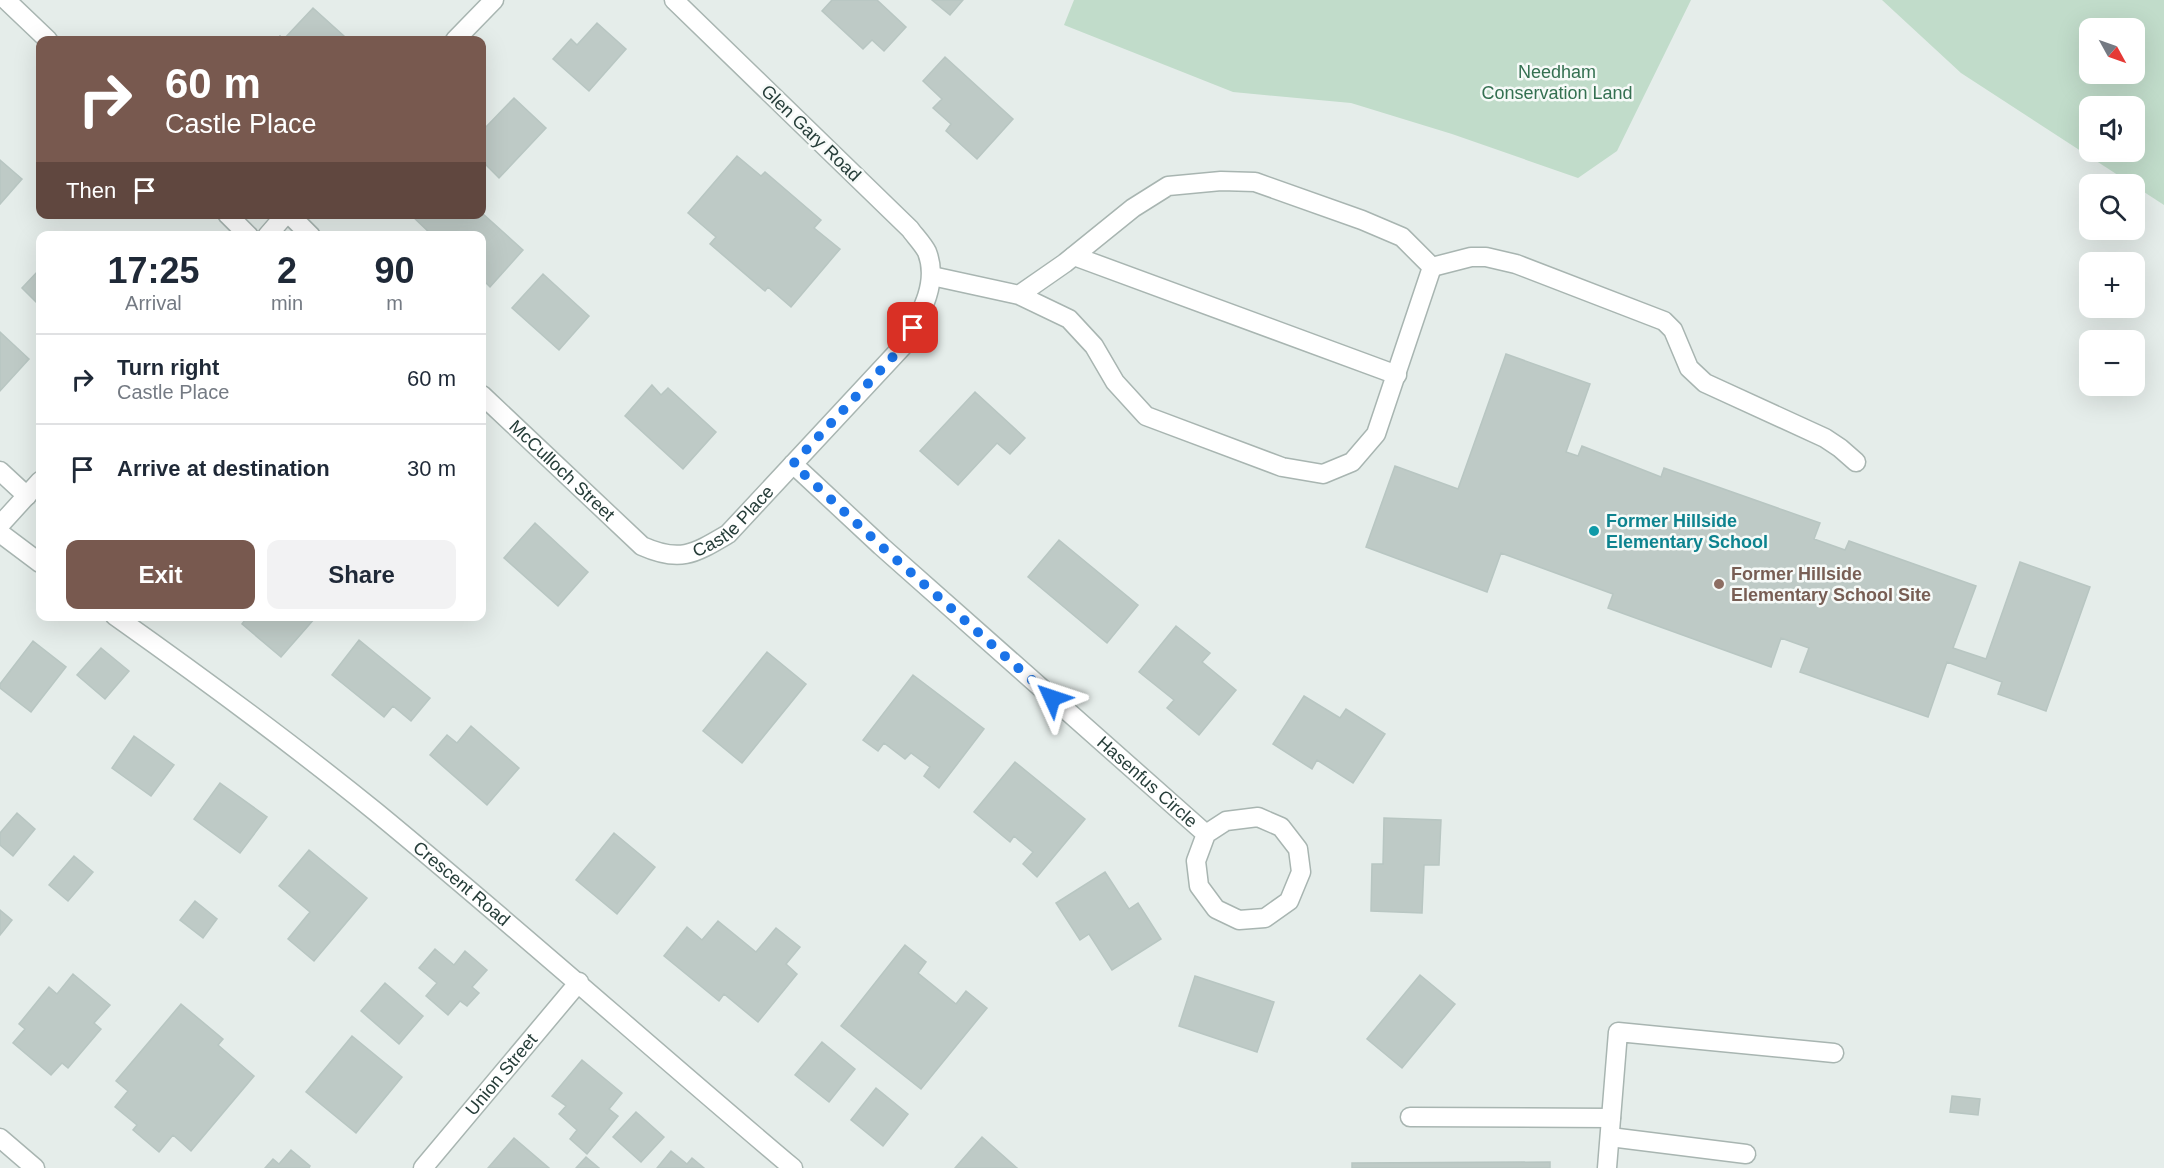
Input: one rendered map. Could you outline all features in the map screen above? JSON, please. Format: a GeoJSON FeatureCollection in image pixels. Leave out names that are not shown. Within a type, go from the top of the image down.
{"type":"FeatureCollection","features":[{"type":"Feature","properties":{"kind":"street"},"geometry":{"type":"LineString","coordinates":[[6,0],[44,36]]}},
{"type":"Feature","properties":{"kind":"street"},"geometry":{"type":"LineString","coordinates":[[459,36],[494,0]]}},
{"type":"Feature","properties":{"kind":"street","name":"Glen Gary Road"},"geometry":{"type":"LineString","coordinates":[[674,0],[910,229],[926,251],[932,276]]}},
{"type":"Feature","properties":{"kind":"street"},"geometry":{"type":"LineString","coordinates":[[1019,295],[1074,256],[1133,208],[1168,186],[1221,181],[1255,182],[1362,220],[1402,237],[1432,267]]}},
{"type":"Feature","properties":{"kind":"street"},"geometry":{"type":"LineString","coordinates":[[232,219],[244,231]]}},
{"type":"Feature","properties":{"kind":"street"},"geometry":{"type":"LineString","coordinates":[[272,231],[283,219]]}},
{"type":"Feature","properties":{"kind":"street"},"geometry":{"type":"LineString","coordinates":[[293,219],[306,231]]}},
{"type":"Feature","properties":{"kind":"street"},"geometry":{"type":"LineString","coordinates":[[1074,256],[1397,375]]}},
{"type":"Feature","properties":{"kind":"street"},"geometry":{"type":"LineString","coordinates":[[1432,267],[1471,257],[1486,257],[1516,264],[1664,321],[1673,330],[1689,368],[1705,383],[1825,438],[1856,462]]}},
{"type":"Feature","properties":{"kind":"street"},"geometry":{"type":"LineString","coordinates":[[932,276],[1019,295],[1069,319],[1094,346],[1114,382],[1146,416],[1282,467],[1323,474],[1352,462],[1376,434],[1432,267]]}},
{"type":"Feature","properties":{"kind":"street","name":"Castle Place"},"geometry":{"type":"LineString","coordinates":[[642,546],[662,554],[683,555],[703,548],[728,534],[903,346],[922,311],[932,276]]}},
{"type":"Feature","properties":{"kind":"street","name":"McCulloch Street"},"geometry":{"type":"LineString","coordinates":[[486,399],[642,546]]}},
{"type":"Feature","properties":{"kind":"street","name":"Hasenfus Circle"},"geometry":{"type":"LineString","coordinates":[[793,464],[881,546],[1206,834]]}},
{"type":"Feature","properties":{"kind":"street"},"geometry":{"type":"LineString","coordinates":[[0,471],[27,496]]}},
{"type":"Feature","properties":{"kind":"street"},"geometry":{"type":"LineString","coordinates":[[0,525],[36,486]]}},
{"type":"Feature","properties":{"kind":"street"},"geometry":{"type":"LineString","coordinates":[[0,533],[36,560]]}},
{"type":"Feature","properties":{"kind":"street","name":"Crescent Road"},"geometry":{"type":"LineString","coordinates":[[122,621],[232,699],[366,804],[579,982],[715,1103],[793,1168]]}},
{"type":"Feature","properties":{"kind":"street","name":"Hasenfus Circle"},"geometry":{"type":"LineString","coordinates":[[1258,817],[1281,827],[1298,849],[1301,872],[1289,901],[1265,918],[1239,920],[1216,909],[1199,885],[1196,861],[1206,834],[1226,821],[1258,817]]}},
{"type":"Feature","properties":{"kind":"street","name":"Union Street"},"geometry":{"type":"LineString","coordinates":[[423,1168],[579,982]]}},
{"type":"Feature","properties":{"kind":"street"},"geometry":{"type":"LineString","coordinates":[[1607,1168],[1618,1032],[1834,1053]]}},
{"type":"Feature","properties":{"kind":"street"},"geometry":{"type":"LineString","coordinates":[[1410,1117],[1611,1118]]}},
{"type":"Feature","properties":{"kind":"street"},"geometry":{"type":"LineString","coordinates":[[1610,1137],[1746,1154]]}},
{"type":"Feature","properties":{"kind":"street"},"geometry":{"type":"LineString","coordinates":[[0,1138],[35,1168]]}},
{"type":"Feature","properties":{"kind":"green space","name":"Needham Conservation Land"},"geometry":{"type":"Polygon","coordinates":[[[1074,0],[1691,0],[1617,151],[1578,178],[1452,134],[1351,103],[1233,92],[1064,25],[1074,0]]]}},
{"type":"Feature","properties":{"kind":"green space"},"geometry":{"type":"Polygon","coordinates":[[[1882,0],[2164,0],[2164,205],[2145,193],[2145,174],[2116,174],[2098,162],[2145,162],[2145,96],[2079,96],[2079,150],[1961,73],[1882,0]]]}},
{"type":"Feature","properties":{"kind":"building"},"geometry":{"type":"Polygon","coordinates":[[[832,0],[877,0],[906,27],[884,51],[872,40],[863,49],[822,11],[832,0]]]}},
{"type":"Feature","properties":{"kind":"building"},"geometry":{"type":"Polygon","coordinates":[[[932,0],[963,0],[950,15],[932,0]]]}},
{"type":"Feature","properties":{"kind":"building"},"geometry":{"type":"Polygon","coordinates":[[[313,8],[344,36],[287,36],[313,8]]]}},
{"type":"Feature","properties":{"kind":"building"},"geometry":{"type":"Polygon","coordinates":[[[597,23],[626,49],[589,91],[553,59],[571,39],[577,45],[597,23]]]}},
{"type":"Feature","properties":{"kind":"building"},"geometry":{"type":"Polygon","coordinates":[[[945,57],[1013,119],[977,159],[946,131],[951,124],[933,108],[942,99],[923,81],[945,57]]]}},
{"type":"Feature","properties":{"kind":"building"},"geometry":{"type":"Polygon","coordinates":[[[514,98],[546,128],[499,178],[486,165],[486,127],[514,98]]]}},
{"type":"Feature","properties":{"kind":"building"},"geometry":{"type":"Polygon","coordinates":[[[737,156],[761,176],[765,172],[821,220],[814,228],[840,249],[791,307],[768,287],[765,291],[710,244],[716,237],[688,213],[737,156]]]}},
{"type":"Feature","properties":{"kind":"building"},"geometry":{"type":"Polygon","coordinates":[[[0,160],[22,179],[0,204],[0,160]]]}},
{"type":"Feature","properties":{"kind":"building"},"geometry":{"type":"Polygon","coordinates":[[[486,217],[523,250],[490,287],[486,283],[486,231],[428,231],[415,219],[486,219],[486,217]]]}},
{"type":"Feature","properties":{"kind":"building"},"geometry":{"type":"Polygon","coordinates":[[[36,273],[36,302],[22,288],[36,273]]]}},
{"type":"Feature","properties":{"kind":"building"},"geometry":{"type":"Polygon","coordinates":[[[543,274],[589,316],[559,350],[512,308],[543,274]]]}},
{"type":"Feature","properties":{"kind":"building"},"geometry":{"type":"Polygon","coordinates":[[[0,332],[29,359],[0,391],[0,332]]]}},
{"type":"Feature","properties":{"kind":"building","name":"Former Hillside Elementary School"},"geometry":{"type":"Polygon","coordinates":[[[1506,354],[1590,384],[1566,452],[1578,456],[1582,446],[1661,477],[1664,468],[1820,523],[1814,539],[1845,550],[1849,541],[1976,586],[1953,648],[1986,659],[2020,562],[2090,587],[2046,711],[1998,694],[2002,682],[1947,662],[1928,717],[1800,672],[1809,648],[1781,638],[1771,667],[1608,608],[1613,594],[1501,553],[1487,592],[1366,547],[1395,466],[1458,489],[1506,354]]]}},
{"type":"Feature","properties":{"kind":"building"},"geometry":{"type":"Polygon","coordinates":[[[652,385],[661,395],[668,388],[716,432],[683,469],[625,416],[652,385]]]}},
{"type":"Feature","properties":{"kind":"building"},"geometry":{"type":"Polygon","coordinates":[[[975,392],[1025,438],[1010,454],[997,443],[958,485],[920,451],[975,392]]]}},
{"type":"Feature","properties":{"kind":"building"},"geometry":{"type":"Polygon","coordinates":[[[535,523],[588,572],[558,606],[504,558],[535,523]]]}},
{"type":"Feature","properties":{"kind":"building"},"geometry":{"type":"Polygon","coordinates":[[[1059,540],[1138,605],[1107,643],[1028,577],[1059,540]]]}},
{"type":"Feature","properties":{"kind":"building"},"geometry":{"type":"Polygon","coordinates":[[[244,621],[312,621],[281,657],[242,624],[244,621]]]}},
{"type":"Feature","properties":{"kind":"building"},"geometry":{"type":"Polygon","coordinates":[[[1176,626],[1210,653],[1202,662],[1236,690],[1199,735],[1167,708],[1174,700],[1139,672],[1176,626]]]}},
{"type":"Feature","properties":{"kind":"building"},"geometry":{"type":"Polygon","coordinates":[[[359,640],[430,698],[411,721],[393,706],[384,717],[332,675],[359,640]]]}},
{"type":"Feature","properties":{"kind":"building"},"geometry":{"type":"Polygon","coordinates":[[[33,641],[66,667],[31,712],[0,688],[0,684],[33,641]]]}},
{"type":"Feature","properties":{"kind":"building"},"geometry":{"type":"Polygon","coordinates":[[[101,648],[129,671],[105,699],[77,675],[101,648]]]}},
{"type":"Feature","properties":{"kind":"building"},"geometry":{"type":"Polygon","coordinates":[[[767,652],[806,684],[742,763],[703,731],[767,652]]]}},
{"type":"Feature","properties":{"kind":"building"},"geometry":{"type":"Polygon","coordinates":[[[913,675],[984,729],[939,788],[924,776],[930,767],[911,753],[905,759],[884,743],[878,751],[863,740],[913,675]]]}},
{"type":"Feature","properties":{"kind":"building"},"geometry":{"type":"Polygon","coordinates":[[[1304,696],[1340,718],[1346,709],[1385,734],[1353,783],[1317,760],[1312,769],[1273,744],[1304,696]]]}},
{"type":"Feature","properties":{"kind":"building"},"geometry":{"type":"Polygon","coordinates":[[[471,726],[519,768],[487,805],[430,755],[447,735],[457,743],[471,726]]]}},
{"type":"Feature","properties":{"kind":"building"},"geometry":{"type":"Polygon","coordinates":[[[134,736],[174,765],[151,796],[112,768],[134,736]]]}},
{"type":"Feature","properties":{"kind":"building"},"geometry":{"type":"Polygon","coordinates":[[[1015,762],[1085,819],[1037,877],[1023,864],[1033,852],[1014,836],[1010,842],[974,812],[1015,762]]]}},
{"type":"Feature","properties":{"kind":"building"},"geometry":{"type":"Polygon","coordinates":[[[220,783],[267,817],[240,853],[194,819],[220,783]]]}},
{"type":"Feature","properties":{"kind":"building"},"geometry":{"type":"Polygon","coordinates":[[[17,813],[35,829],[13,856],[0,845],[0,833],[17,813]]]}},
{"type":"Feature","properties":{"kind":"building"},"geometry":{"type":"Polygon","coordinates":[[[1384,818],[1441,820],[1439,865],[1424,865],[1422,913],[1371,911],[1372,864],[1383,864],[1384,818]]]}},
{"type":"Feature","properties":{"kind":"building"},"geometry":{"type":"Polygon","coordinates":[[[614,833],[655,867],[617,914],[576,880],[614,833]]]}},
{"type":"Feature","properties":{"kind":"building"},"geometry":{"type":"Polygon","coordinates":[[[309,850],[367,898],[314,961],[288,939],[310,912],[279,886],[309,850]]]}},
{"type":"Feature","properties":{"kind":"building"},"geometry":{"type":"Polygon","coordinates":[[[74,856],[93,872],[68,901],[49,885],[74,856]]]}},
{"type":"Feature","properties":{"kind":"building"},"geometry":{"type":"Polygon","coordinates":[[[1105,872],[1129,909],[1138,903],[1161,939],[1112,970],[1089,934],[1080,940],[1056,903],[1105,872]]]}},
{"type":"Feature","properties":{"kind":"building"},"geometry":{"type":"Polygon","coordinates":[[[195,901],[217,919],[203,938],[180,920],[195,901]]]}},
{"type":"Feature","properties":{"kind":"building"},"geometry":{"type":"Polygon","coordinates":[[[0,910],[12,920],[0,935],[0,910]]]}},
{"type":"Feature","properties":{"kind":"building"},"geometry":{"type":"Polygon","coordinates":[[[718,921],[756,952],[776,928],[800,947],[786,964],[797,974],[758,1022],[724,994],[719,1001],[664,956],[687,927],[702,940],[718,921]]]}},
{"type":"Feature","properties":{"kind":"building"},"geometry":{"type":"Polygon","coordinates":[[[905,945],[926,962],[918,973],[956,1004],[966,991],[987,1008],[921,1089],[841,1026],[905,945]]]}},
{"type":"Feature","properties":{"kind":"building"},"geometry":{"type":"Polygon","coordinates":[[[435,949],[454,965],[465,951],[487,970],[472,987],[479,993],[467,1006],[460,1001],[448,1015],[426,996],[437,983],[419,968],[435,949]]]}},
{"type":"Feature","properties":{"kind":"building"},"geometry":{"type":"Polygon","coordinates":[[[73,974],[110,1005],[94,1023],[101,1029],[68,1068],[62,1063],[51,1075],[13,1043],[25,1029],[19,1024],[49,987],[57,994],[73,974]]]}},
{"type":"Feature","properties":{"kind":"building"},"geometry":{"type":"Polygon","coordinates":[[[1420,975],[1455,1004],[1402,1068],[1367,1039],[1420,975]]]}},
{"type":"Feature","properties":{"kind":"building"},"geometry":{"type":"Polygon","coordinates":[[[1195,976],[1274,1002],[1257,1052],[1179,1026],[1195,976]]]}},
{"type":"Feature","properties":{"kind":"building"},"geometry":{"type":"Polygon","coordinates":[[[385,983],[423,1016],[399,1044],[361,1011],[385,983]]]}},
{"type":"Feature","properties":{"kind":"building"},"geometry":{"type":"Polygon","coordinates":[[[181,1004],[223,1039],[218,1045],[254,1076],[191,1151],[173,1135],[159,1152],[133,1130],[137,1125],[115,1107],[128,1091],[116,1081],[181,1004]]]}},
{"type":"Feature","properties":{"kind":"building"},"geometry":{"type":"Polygon","coordinates":[[[352,1036],[402,1077],[356,1133],[306,1092],[352,1036]]]}},
{"type":"Feature","properties":{"kind":"building"},"geometry":{"type":"Polygon","coordinates":[[[822,1042],[855,1069],[829,1102],[795,1075],[822,1042]]]}},
{"type":"Feature","properties":{"kind":"building"},"geometry":{"type":"Polygon","coordinates":[[[582,1060],[622,1093],[609,1109],[618,1116],[587,1154],[570,1139],[577,1130],[559,1114],[566,1106],[552,1096],[582,1060]]]}},
{"type":"Feature","properties":{"kind":"building"},"geometry":{"type":"Polygon","coordinates":[[[876,1088],[908,1114],[883,1146],[851,1120],[876,1088]]]}},
{"type":"Feature","properties":{"kind":"building"},"geometry":{"type":"Polygon","coordinates":[[[1952,1096],[1980,1099],[1978,1115],[1950,1112],[1952,1096]]]}},
{"type":"Feature","properties":{"kind":"building"},"geometry":{"type":"Polygon","coordinates":[[[636,1112],[664,1137],[641,1162],[613,1137],[636,1112]]]}},
{"type":"Feature","properties":{"kind":"building"},"geometry":{"type":"Polygon","coordinates":[[[982,1137],[1017,1168],[955,1168],[982,1137]]]}},
{"type":"Feature","properties":{"kind":"building"},"geometry":{"type":"Polygon","coordinates":[[[514,1138],[549,1168],[488,1168],[514,1138]]]}},
{"type":"Feature","properties":{"kind":"building"},"geometry":{"type":"Polygon","coordinates":[[[291,1150],[310,1166],[309,1168],[265,1168],[273,1159],[279,1164],[291,1150]]]}},
{"type":"Feature","properties":{"kind":"building"},"geometry":{"type":"Polygon","coordinates":[[[671,1151],[687,1164],[692,1158],[704,1168],[657,1168],[671,1151]]]}},
{"type":"Feature","properties":{"kind":"building"},"geometry":{"type":"Polygon","coordinates":[[[586,1157],[599,1168],[576,1168],[586,1157]]]}},
{"type":"Feature","properties":{"kind":"building"},"geometry":{"type":"Polygon","coordinates":[[[1550,1162],[1550,1168],[1352,1168],[1352,1163],[1550,1162]]]}},
{"type":"Feature","properties":{"kind":"place","name":"Former Hillside Elementary School"},"geometry":{"type":"Point","coordinates":[1594,531]}},
{"type":"Feature","properties":{"kind":"place","name":"Former Hillside Elementary School Site"},"geometry":{"type":"Point","coordinates":[1719,584]}},
{"type":"Feature","properties":{"kind":"route"},"geometry":{"type":"LineString","coordinates":[[913,328],[903,346],[793,464],[881,546],[1052,698]]}}]}
